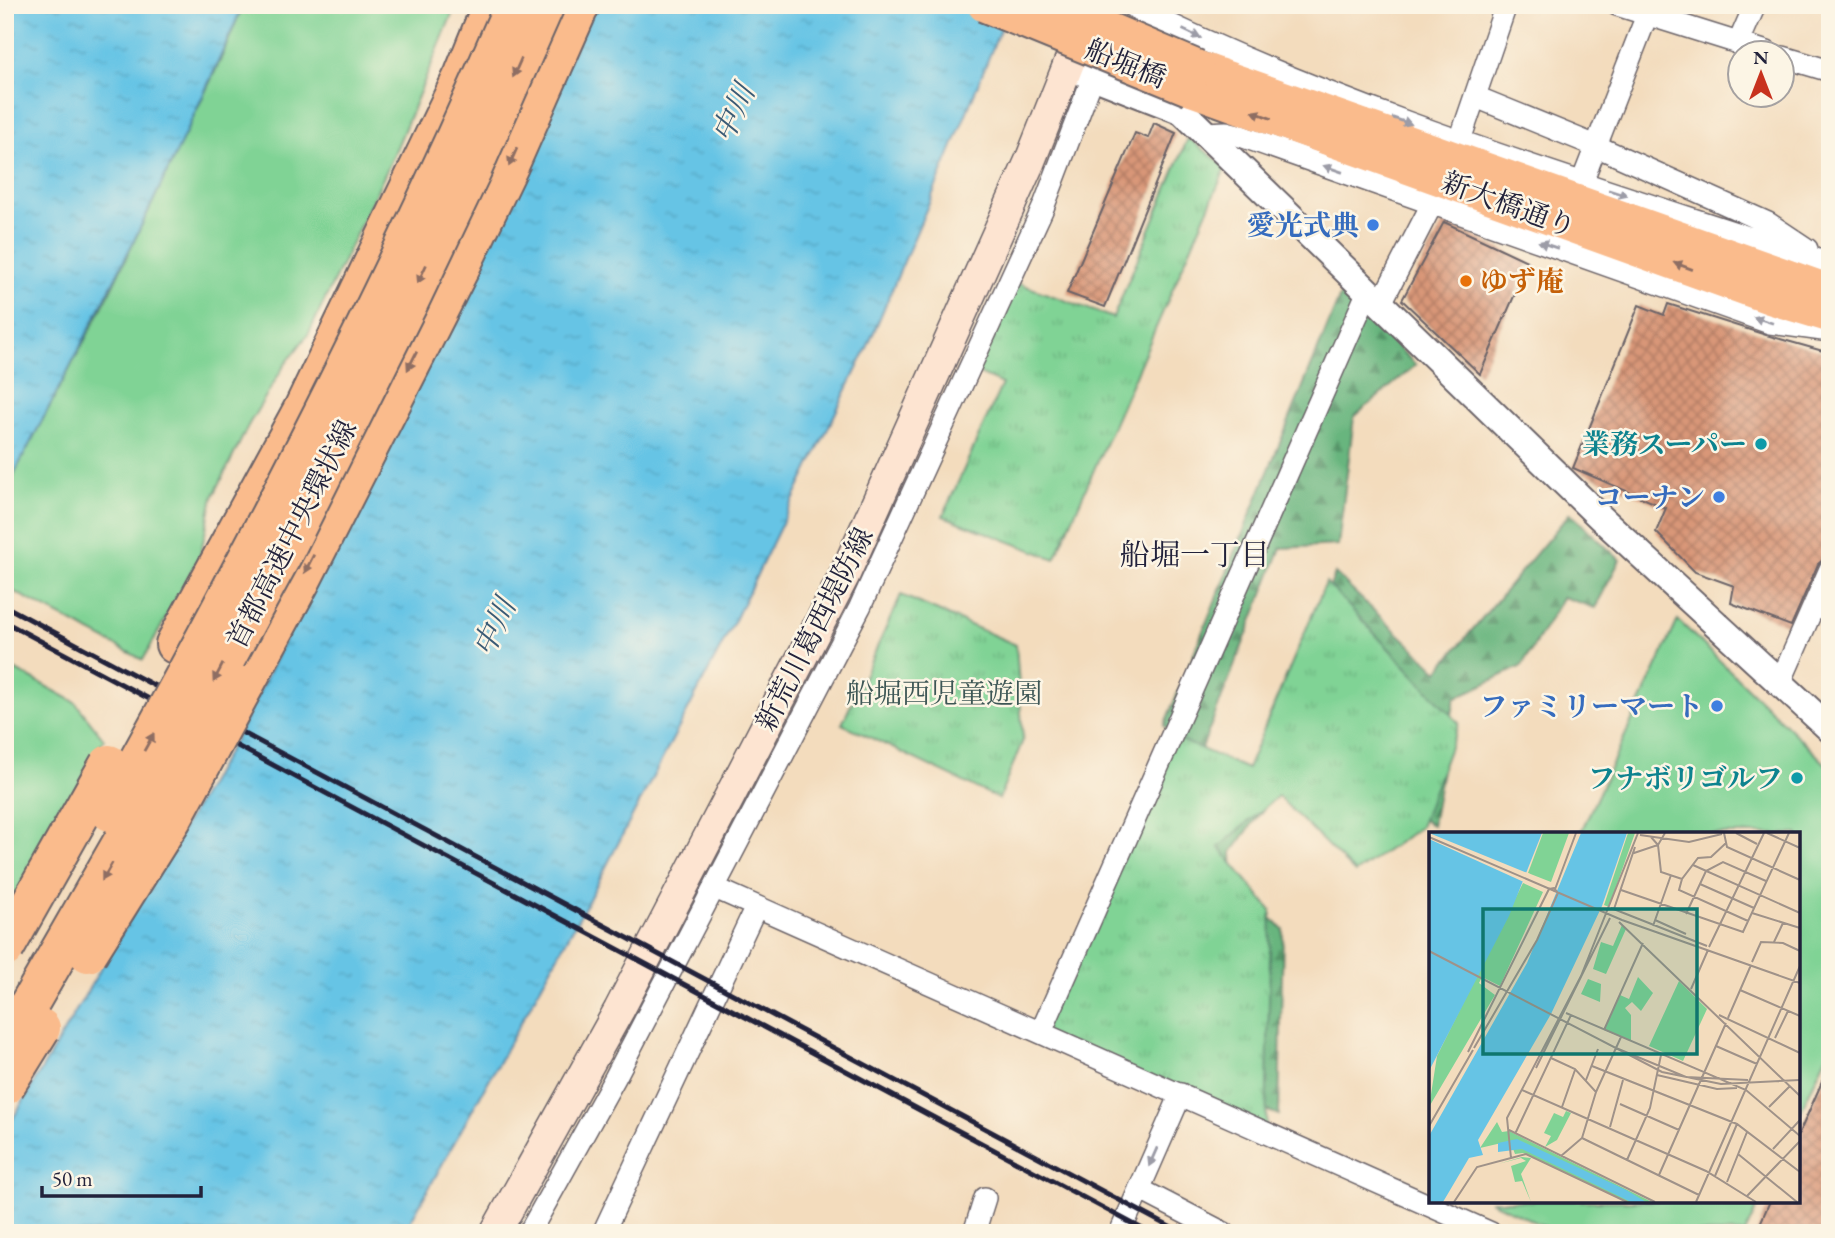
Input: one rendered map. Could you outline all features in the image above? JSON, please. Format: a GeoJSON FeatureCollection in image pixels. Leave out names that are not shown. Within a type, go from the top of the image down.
{"type":"FeatureCollection","features":[{"type":"Feature","properties":{"kind":"highway"},"geometry":{"type":"LineString","coordinates":[[5,948],[303,409],[464,74],[492,5]]}},
{"type":"Feature","properties":{"kind":"highway","name":"首都高速中央環状線"},"geometry":{"type":"LineString","coordinates":[[5,992],[88,853],[199,652],[381,299],[514,5]]}},
{"type":"Feature","properties":{"kind":"highway","name":"首都高速中央環状線"},"geometry":{"type":"LineString","coordinates":[[5,1046],[196,714],[285,550],[472,170],[545,5]]}},
{"type":"Feature","properties":{"kind":"highway"},"geometry":{"type":"LineString","coordinates":[[5,1086],[173,819],[288,604],[460,268],[508,168],[580,5]]}},
{"type":"Feature","properties":{"kind":"main road","name":"船堀橋"},"geometry":{"type":"LineString","coordinates":[[984,5],[1189,89]]}},
{"type":"Feature","properties":{"kind":"main road","name":"船堀橋"},"geometry":{"type":"LineString","coordinates":[[1052,5],[1189,89]]}},
{"type":"Feature","properties":{"kind":"main road","name":"新荒川葛西堤防線"},"geometry":{"type":"LineString","coordinates":[[495,1233],[619,1010],[844,576],[1030,161],[1080,72],[1092,5]]}},
{"type":"Feature","properties":{"kind":"main road","name":"新大橋通り"},"geometry":{"type":"LineString","coordinates":[[1189,89],[1774,286],[1830,316]]}},
{"type":"Feature","properties":{"kind":"main road","name":"新大橋通り"},"geometry":{"type":"LineString","coordinates":[[1774,286],[1830,291]]}},
{"type":"Feature","properties":{"kind":"street"},"geometry":{"type":"LineString","coordinates":[[1460,140],[1506,5]]}},
{"type":"Feature","properties":{"kind":"street"},"geometry":{"type":"LineString","coordinates":[[1617,5],[1727,40]]}},
{"type":"Feature","properties":{"kind":"street"},"geometry":{"type":"LineString","coordinates":[[1741,38],[1755,5]]}},
{"type":"Feature","properties":{"kind":"street"},"geometry":{"type":"LineString","coordinates":[[1138,9],[1189,89],[1205,133],[1600,517],[1830,729]]}},
{"type":"Feature","properties":{"kind":"street"},"geometry":{"type":"LineString","coordinates":[[1138,9],[1263,67],[1350,103],[1830,264]]}},
{"type":"Feature","properties":{"kind":"street"},"geometry":{"type":"LineString","coordinates":[[1583,182],[1647,15]]}},
{"type":"Feature","properties":{"kind":"street"},"geometry":{"type":"LineString","coordinates":[[1797,61],[1830,71]]}},
{"type":"Feature","properties":{"kind":"street"},"geometry":{"type":"LineString","coordinates":[[529,1233],[615,1078],[860,607],[1043,208],[1080,72],[1189,89]]}},
{"type":"Feature","properties":{"kind":"street"},"geometry":{"type":"LineString","coordinates":[[1476,97],[1596,146],[1768,223],[1830,264]]}},
{"type":"Feature","properties":{"kind":"street"},"geometry":{"type":"LineString","coordinates":[[1205,133],[1226,132],[1238,135],[1770,323],[1830,331]]}},
{"type":"Feature","properties":{"kind":"street"},"geometry":{"type":"LineString","coordinates":[[1041,1032],[1375,297],[1432,204]]}},
{"type":"Feature","properties":{"kind":"street"},"geometry":{"type":"LineString","coordinates":[[1780,682],[1830,569]]}},
{"type":"Feature","properties":{"kind":"street"},"geometry":{"type":"LineString","coordinates":[[715,887],[1492,1233]]}},
{"type":"Feature","properties":{"kind":"street"},"geometry":{"type":"LineString","coordinates":[[603,1233],[757,907]]}},
{"type":"Feature","properties":{"kind":"street"},"geometry":{"type":"LineString","coordinates":[[1120,1233],[1181,1094]]}},
{"type":"Feature","properties":{"kind":"street"},"geometry":{"type":"LineString","coordinates":[[1139,1189],[1224,1233]]}},
{"type":"Feature","properties":{"kind":"street"},"geometry":{"type":"LineString","coordinates":[[974,1233],[985,1198]]}},
{"type":"Feature","properties":{"kind":"green space"},"geometry":{"type":"Polygon","coordinates":[[[243,5],[456,5],[392,159],[309,333],[284,366],[249,424],[213,497],[200,556],[143,660],[5,587],[5,491],[105,302],[220,61],[243,5]]]}},
{"type":"Feature","properties":{"kind":"green space"},"geometry":{"type":"Polygon","coordinates":[[[1188,138],[1226,167],[1055,559],[943,516],[1002,384],[977,373],[1015,282],[1113,318],[1188,138]]]}},
{"type":"Feature","properties":{"kind":"green space"},"geometry":{"type":"Polygon","coordinates":[[[1342,291],[1416,365],[1354,417],[1338,545],[1281,548],[1199,755],[1164,726],[1342,291]]]}},
{"type":"Feature","properties":{"kind":"green space"},"geometry":{"type":"Polygon","coordinates":[[[1570,513],[1620,560],[1595,608],[1563,597],[1522,666],[1455,698],[1432,825],[1388,801],[1280,786],[1232,852],[1233,884],[1283,929],[1279,1115],[1144,1065],[1229,787],[1262,756],[1335,574],[1438,671],[1570,513]]]}},
{"type":"Feature","properties":{"kind":"green space"},"geometry":{"type":"Polygon","coordinates":[[[1326,582],[1459,723],[1420,827],[1355,873],[1278,796],[1219,847],[1271,910],[1266,1132],[1041,1032],[1172,736],[1247,769],[1326,582]]]}},
{"type":"Feature","properties":{"kind":"green space","name":"船堀西児童遊園"},"geometry":{"type":"Polygon","coordinates":[[[901,595],[1016,645],[1023,740],[999,799],[842,724],[901,595]]]}},
{"type":"Feature","properties":{"kind":"green space"},"geometry":{"type":"Polygon","coordinates":[[[1678,620],[1830,768],[1830,1048],[1800,1113],[1800,832],[1581,832],[1678,620]]]}},
{"type":"Feature","properties":{"kind":"green space"},"geometry":{"type":"Polygon","coordinates":[[[5,664],[75,702],[104,739],[5,919],[5,664]]]}},
{"type":"Feature","properties":{"kind":"green space"},"geometry":{"type":"Polygon","coordinates":[[[1494,1203],[1759,1203],[1745,1233],[1559,1233],[1494,1203]]]}},
{"type":"Feature","properties":{"kind":"water"},"geometry":{"type":"Polygon","coordinates":[[[5,5],[243,5],[188,129],[129,251],[5,491],[5,5]]]}},
{"type":"Feature","properties":{"kind":"water","name":"中川"},"geometry":{"type":"Polygon","coordinates":[[[596,5],[1010,5],[867,348],[735,620],[587,903],[404,1233],[5,1233],[5,1132],[241,729],[596,5]]]}},
{"type":"Feature","properties":{"kind":"building"},"geometry":{"type":"Polygon","coordinates":[[[1154,123],[1176,133],[1105,307],[1067,293],[1135,133],[1148,138],[1154,123]]]}},
{"type":"Feature","properties":{"kind":"building","name":"ゆず庵"},"geometry":{"type":"Polygon","coordinates":[[[1444,222],[1529,262],[1480,374],[1402,300],[1444,222]]]}},
{"type":"Feature","properties":{"kind":"building","name":"業務スーパー"},"geometry":{"type":"Polygon","coordinates":[[[1668,304],[1830,353],[1830,547],[1826,557],[1818,564],[1791,626],[1731,603],[1734,586],[1695,572],[1656,532],[1666,508],[1573,468],[1639,305],[1664,315],[1668,304]]]}},
{"type":"Feature","properties":{"kind":"building"},"geometry":{"type":"Polygon","coordinates":[[[1830,1064],[1830,1233],[1756,1233],[1769,1203],[1800,1203],[1800,1132],[1830,1064]]]}},
{"type":"Feature","properties":{"kind":"railway"},"geometry":{"type":"LineString","coordinates":[[5,606],[1181,1233]]}},
{"type":"Feature","properties":{"kind":"railway"},"geometry":{"type":"LineString","coordinates":[[5,622],[1150,1233]]}},
{"type":"Feature","properties":{"kind":"place","name":"愛光式典"},"geometry":{"type":"Point","coordinates":[1373,225]}},
{"type":"Feature","properties":{"kind":"place","name":"ゆず庵"},"geometry":{"type":"Point","coordinates":[1466,281]}},
{"type":"Feature","properties":{"kind":"place","name":"業務スーパー"},"geometry":{"type":"Point","coordinates":[1761,444]}},
{"type":"Feature","properties":{"kind":"place","name":"コーナン"},"geometry":{"type":"Point","coordinates":[1719,497]}},
{"type":"Feature","properties":{"kind":"place","name":"ファミリーマート"},"geometry":{"type":"Point","coordinates":[1717,706]}},
{"type":"Feature","properties":{"kind":"place","name":"フナボリゴルフ"},"geometry":{"type":"Point","coordinates":[1797,778]}},
{"type":"Feature","properties":{"kind":"district","name":"船堀一丁目"},"geometry":{"type":"Point","coordinates":[1195,554]}}]}
